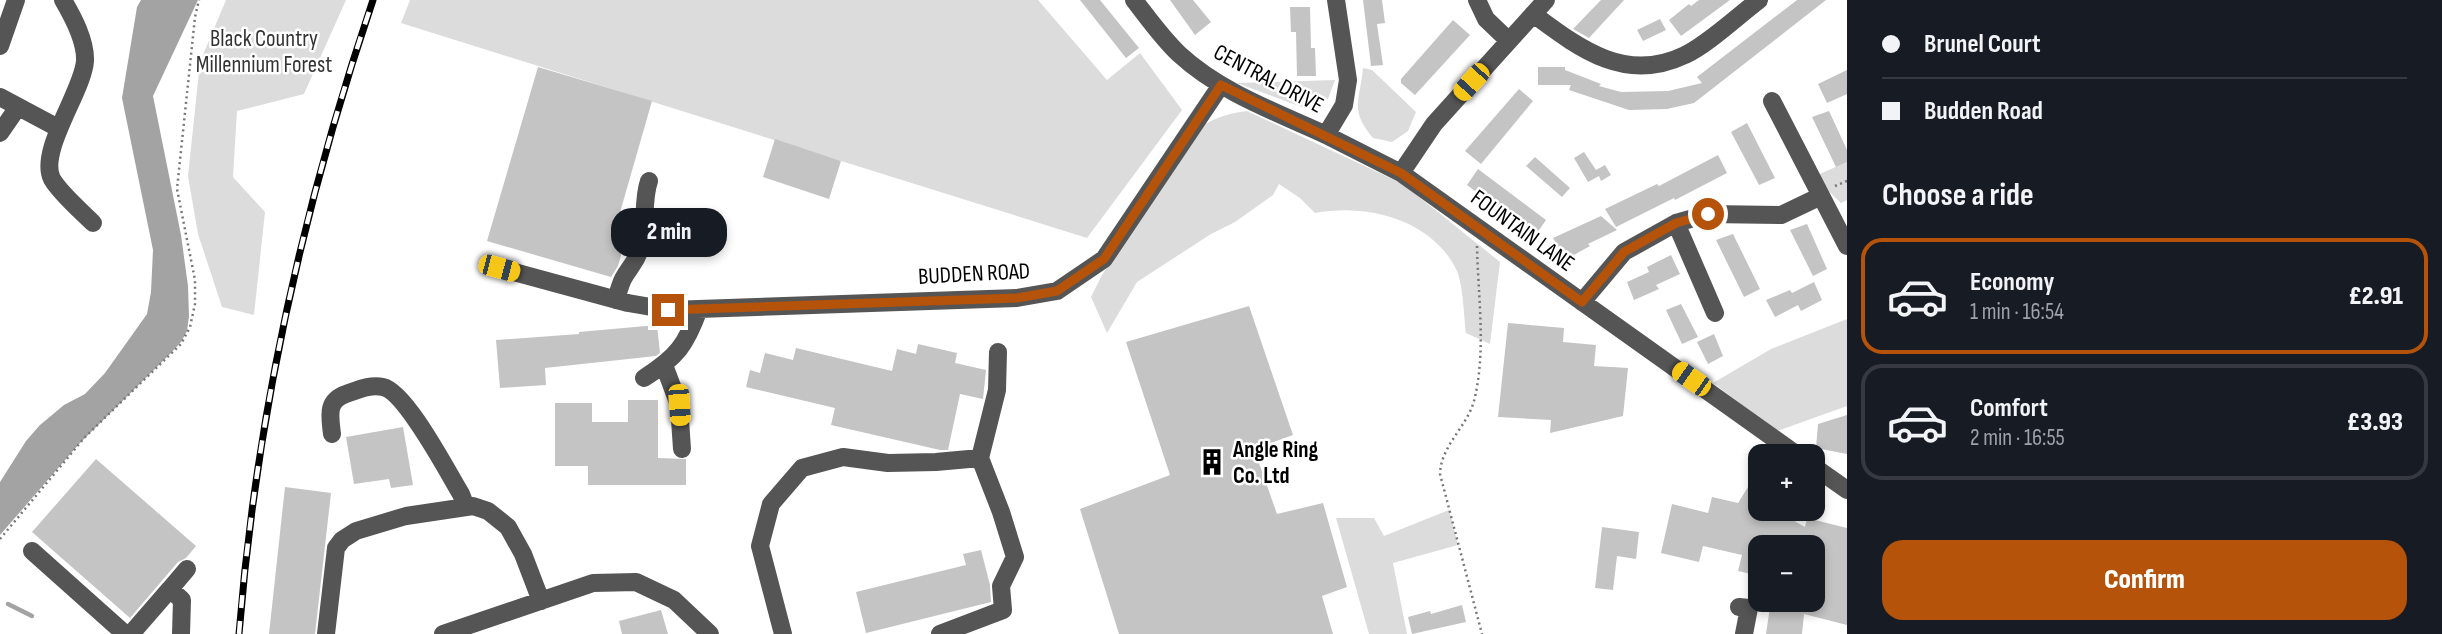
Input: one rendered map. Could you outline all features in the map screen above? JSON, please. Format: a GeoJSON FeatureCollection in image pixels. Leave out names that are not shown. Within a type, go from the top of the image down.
{"type":"FeatureCollection","features":[{"type":"Feature","properties":{"kind":"street"},"geometry":{"type":"LineString","coordinates":[[0,46],[16,0]]}},
{"type":"Feature","properties":{"kind":"street"},"geometry":{"type":"LineString","coordinates":[[63,0],[83,43],[85,58],[83,73],[58,128],[50,169],[52,179],[93,223]]}},
{"type":"Feature","properties":{"kind":"street","name":"CENTRAL DRIVE"},"geometry":{"type":"LineString","coordinates":[[1133,0],[1176,52],[1221,85],[1326,135]]}},
{"type":"Feature","properties":{"kind":"street"},"geometry":{"type":"LineString","coordinates":[[1326,135],[1344,105],[1348,80],[1336,0]]}},
{"type":"Feature","properties":{"kind":"street"},"geometry":{"type":"LineString","coordinates":[[1477,0],[1486,19],[1509,41]]}},
{"type":"Feature","properties":{"kind":"street"},"geometry":{"type":"LineString","coordinates":[[1401,173],[1434,124],[1546,0]]}},
{"type":"Feature","properties":{"kind":"street"},"geometry":{"type":"LineString","coordinates":[[1533,14],[1580,48],[1601,58],[1642,66],[1660,64],[1687,54],[1759,0]]}},
{"type":"Feature","properties":{"kind":"street","name":"BUDDEN ROAD"},"geometry":{"type":"LineString","coordinates":[[499,268],[616,300],[668,310],[1017,298],[1057,291],[1104,259],[1221,85]]}},
{"type":"Feature","properties":{"kind":"street"},"geometry":{"type":"LineString","coordinates":[[0,97],[58,128]]}},
{"type":"Feature","properties":{"kind":"street"},"geometry":{"type":"LineString","coordinates":[[1772,101],[1847,246]]}},
{"type":"Feature","properties":{"kind":"street"},"geometry":{"type":"LineString","coordinates":[[0,133],[18,107]]}},
{"type":"Feature","properties":{"kind":"street","name":"FOUNTAIN LANE"},"geometry":{"type":"LineString","coordinates":[[1326,135],[1401,173],[1782,444]]}},
{"type":"Feature","properties":{"kind":"street"},"geometry":{"type":"LineString","coordinates":[[616,300],[624,277],[635,264],[641,246],[646,223],[645,196],[649,181]]}},
{"type":"Feature","properties":{"kind":"street"},"geometry":{"type":"LineString","coordinates":[[1582,302],[1624,252],[1676,223],[1708,214],[1781,215],[1821,196]]}},
{"type":"Feature","properties":{"kind":"street"},"geometry":{"type":"LineString","coordinates":[[1676,223],[1715,313]]}},
{"type":"Feature","properties":{"kind":"street"},"geometry":{"type":"LineString","coordinates":[[644,378],[664,365],[684,345],[699,309]]}},
{"type":"Feature","properties":{"kind":"street"},"geometry":{"type":"LineString","coordinates":[[940,634],[1003,610],[1001,586],[1014,556],[1001,512],[980,458],[997,390],[998,352]]}},
{"type":"Feature","properties":{"kind":"street"},"geometry":{"type":"LineString","coordinates":[[664,365],[679,405],[682,449]]}},
{"type":"Feature","properties":{"kind":"street"},"geometry":{"type":"LineString","coordinates":[[332,434],[329,411],[338,397],[370,386],[393,391],[414,417],[461,494],[466,507]]}},
{"type":"Feature","properties":{"kind":"street"},"geometry":{"type":"LineString","coordinates":[[783,634],[760,546],[771,504],[802,467],[843,457],[888,463],[980,458]]}},
{"type":"Feature","properties":{"kind":"street"},"geometry":{"type":"LineString","coordinates":[[1825,474],[1847,490]]}},
{"type":"Feature","properties":{"kind":"street"},"geometry":{"type":"LineString","coordinates":[[326,634],[336,548],[342,540],[356,531],[406,516],[473,506],[488,511],[508,527],[523,554],[541,601]]}},
{"type":"Feature","properties":{"kind":"street"},"geometry":{"type":"LineString","coordinates":[[33,551],[125,634]]}},
{"type":"Feature","properties":{"kind":"street"},"geometry":{"type":"LineString","coordinates":[[131,634],[187,569]]}},
{"type":"Feature","properties":{"kind":"street"},"geometry":{"type":"LineString","coordinates":[[443,634],[593,583],[636,582],[674,600],[710,634]]}},
{"type":"Feature","properties":{"kind":"street"},"geometry":{"type":"LineString","coordinates":[[170,589],[182,600],[181,634]]}},
{"type":"Feature","properties":{"kind":"street"},"geometry":{"type":"LineString","coordinates":[[1739,607],[1749,608],[1744,634]]}},
{"type":"Feature","properties":{"kind":"path"},"geometry":{"type":"LineString","coordinates":[[0,539],[85,438],[181,344],[190,327],[195,304],[195,280],[177,189],[199,0]]}},
{"type":"Feature","properties":{"kind":"path"},"geometry":{"type":"LineString","coordinates":[[1477,228],[1480,362],[1475,397],[1472,407],[1442,455],[1440,474],[1482,634]]}},
{"type":"Feature","properties":{"kind":"green space","name":"Black Country Millennium Forest"},"geometry":{"type":"Polygon","coordinates":[[[226,0],[346,0],[304,94],[237,111],[233,177],[265,212],[254,315],[222,307],[198,234],[188,176],[200,62],[226,0]]]}},
{"type":"Feature","properties":{"kind":"green space"},"geometry":{"type":"Polygon","coordinates":[[[410,0],[1038,0],[1107,80],[1140,53],[1182,110],[1087,238],[401,23],[410,0]]]}},
{"type":"Feature","properties":{"kind":"green space"},"geometry":{"type":"Polygon","coordinates":[[[1363,68],[1372,70],[1416,112],[1408,131],[1392,142],[1373,138],[1361,120],[1358,105],[1363,68]]]}},
{"type":"Feature","properties":{"kind":"green space"},"geometry":{"type":"Polygon","coordinates":[[[1335,80],[1328,99],[1307,109],[1237,83],[1335,80]]]}},
{"type":"Feature","properties":{"kind":"green space"},"geometry":{"type":"Polygon","coordinates":[[[1247,111],[1403,184],[1500,262],[1490,344],[1466,333],[1462,291],[1456,269],[1445,252],[1431,238],[1395,218],[1375,213],[1335,210],[1315,213],[1300,198],[1279,184],[1273,195],[1235,222],[1211,234],[1137,282],[1107,333],[1091,297],[1102,275],[1204,125],[1225,115],[1247,111]]]}},
{"type":"Feature","properties":{"kind":"green space"},"geometry":{"type":"Polygon","coordinates":[[[1847,162],[1847,200],[1841,203],[1815,176],[1847,162]]]}},
{"type":"Feature","properties":{"kind":"green space"},"geometry":{"type":"Polygon","coordinates":[[[1847,319],[1847,406],[1777,431],[1713,383],[1771,349],[1847,319]]]}},
{"type":"Feature","properties":{"kind":"green space"},"geometry":{"type":"Polygon","coordinates":[[[1449,510],[1458,545],[1393,563],[1407,634],[1369,634],[1336,518],[1374,518],[1384,536],[1449,510]]]}},
{"type":"Feature","properties":{"kind":"shaded area"},"geometry":{"type":"Polygon","coordinates":[[[141,0],[198,0],[153,96],[181,235],[188,286],[187,331],[169,355],[79,444],[0,535],[0,482],[26,441],[64,405],[85,394],[105,373],[147,314],[153,250],[122,98],[137,7],[141,0]]]}},
{"type":"Feature","properties":{"kind":"building"},"geometry":{"type":"Polygon","coordinates":[[[1080,0],[1100,0],[1139,48],[1126,58],[1080,0]]]}},
{"type":"Feature","properties":{"kind":"building"},"geometry":{"type":"Polygon","coordinates":[[[1170,0],[1193,0],[1211,22],[1195,35],[1170,0]]]}},
{"type":"Feature","properties":{"kind":"building"},"geometry":{"type":"Polygon","coordinates":[[[1363,0],[1382,0],[1385,23],[1377,24],[1383,65],[1371,66],[1363,0]]]}},
{"type":"Feature","properties":{"kind":"building"},"geometry":{"type":"Polygon","coordinates":[[[1601,0],[1624,0],[1589,38],[1573,29],[1601,0]]]}},
{"type":"Feature","properties":{"kind":"building"},"geometry":{"type":"Polygon","coordinates":[[[1699,0],[1730,0],[1681,36],[1669,20],[1689,4],[1691,6],[1699,0]]]}},
{"type":"Feature","properties":{"kind":"building"},"geometry":{"type":"Polygon","coordinates":[[[1797,0],[1826,0],[1694,103],[1667,109],[1629,110],[1569,90],[1571,85],[1538,85],[1538,67],[1565,67],[1565,70],[1601,84],[1599,86],[1621,92],[1668,91],[1702,83],[1697,77],[1797,0]]]}},
{"type":"Feature","properties":{"kind":"building"},"geometry":{"type":"Polygon","coordinates":[[[1290,7],[1310,7],[1311,48],[1315,48],[1316,76],[1297,76],[1296,32],[1291,32],[1290,7]]]}},
{"type":"Feature","properties":{"kind":"building"},"geometry":{"type":"Polygon","coordinates":[[[1660,19],[1666,30],[1643,41],[1637,30],[1660,19]]]}},
{"type":"Feature","properties":{"kind":"building"},"geometry":{"type":"Polygon","coordinates":[[[1453,20],[1470,35],[1415,95],[1401,83],[1401,79],[1453,20]]]}},
{"type":"Feature","properties":{"kind":"building"},"geometry":{"type":"Polygon","coordinates":[[[538,67],[652,101],[619,216],[631,219],[618,266],[611,277],[487,241],[538,67]]]}},
{"type":"Feature","properties":{"kind":"building"},"geometry":{"type":"Polygon","coordinates":[[[1847,70],[1847,94],[1827,103],[1818,84],[1847,70]]]}},
{"type":"Feature","properties":{"kind":"building"},"geometry":{"type":"Polygon","coordinates":[[[1519,89],[1533,101],[1481,164],[1465,151],[1519,89]]]}},
{"type":"Feature","properties":{"kind":"building"},"geometry":{"type":"Polygon","coordinates":[[[1829,111],[1847,150],[1847,162],[1836,167],[1812,117],[1829,111]]]}},
{"type":"Feature","properties":{"kind":"building"},"geometry":{"type":"Polygon","coordinates":[[[1747,123],[1775,178],[1759,185],[1731,132],[1747,123]]]}},
{"type":"Feature","properties":{"kind":"building"},"geometry":{"type":"Polygon","coordinates":[[[775,139],[841,161],[829,199],[763,177],[775,139]]]}},
{"type":"Feature","properties":{"kind":"building"},"geometry":{"type":"Polygon","coordinates":[[[1584,152],[1596,170],[1605,165],[1611,175],[1601,181],[1599,176],[1588,182],[1574,158],[1584,152]]]}},
{"type":"Feature","properties":{"kind":"building"},"geometry":{"type":"Polygon","coordinates":[[[1718,155],[1727,173],[1675,200],[1674,198],[1616,227],[1605,209],[1657,184],[1659,186],[1718,155]]]}},
{"type":"Feature","properties":{"kind":"building"},"geometry":{"type":"Polygon","coordinates":[[[1535,157],[1570,188],[1562,197],[1526,166],[1535,157]]]}},
{"type":"Feature","properties":{"kind":"building"},"geometry":{"type":"Polygon","coordinates":[[[1478,169],[1546,220],[1535,236],[1467,185],[1478,169]]]}},
{"type":"Feature","properties":{"kind":"building"},"geometry":{"type":"Polygon","coordinates":[[[1601,216],[1617,230],[1588,244],[1590,246],[1565,260],[1553,238],[1601,216]]]}},
{"type":"Feature","properties":{"kind":"building"},"geometry":{"type":"Polygon","coordinates":[[[1807,224],[1827,269],[1813,276],[1790,230],[1807,224]]]}},
{"type":"Feature","properties":{"kind":"building"},"geometry":{"type":"Polygon","coordinates":[[[1733,234],[1760,289],[1744,297],[1716,240],[1733,234]]]}},
{"type":"Feature","properties":{"kind":"building"},"geometry":{"type":"Polygon","coordinates":[[[1671,255],[1680,274],[1656,285],[1659,289],[1634,300],[1627,282],[1649,272],[1647,267],[1671,255]]]}},
{"type":"Feature","properties":{"kind":"building"},"geometry":{"type":"Polygon","coordinates":[[[1814,282],[1822,300],[1801,311],[1798,305],[1775,317],[1766,300],[1790,290],[1792,293],[1814,282]]]}},
{"type":"Feature","properties":{"kind":"building"},"geometry":{"type":"Polygon","coordinates":[[[1681,304],[1698,337],[1682,344],[1666,310],[1681,304]]]}},
{"type":"Feature","properties":{"kind":"building","name":"Angle Ring Co. Ltd"},"geometry":{"type":"Polygon","coordinates":[[[1249,306],[1293,435],[1254,449],[1277,514],[1323,503],[1347,587],[1322,596],[1333,634],[1119,634],[1080,509],[1170,475],[1126,342],[1249,306]]]}},
{"type":"Feature","properties":{"kind":"building"},"geometry":{"type":"Polygon","coordinates":[[[1508,323],[1564,328],[1563,342],[1596,345],[1594,366],[1628,368],[1623,416],[1550,433],[1551,420],[1498,417],[1508,323]]]}},
{"type":"Feature","properties":{"kind":"building"},"geometry":{"type":"Polygon","coordinates":[[[657,325],[660,353],[656,356],[545,368],[546,385],[500,388],[496,340],[657,325]]]}},
{"type":"Feature","properties":{"kind":"building"},"geometry":{"type":"Polygon","coordinates":[[[1714,334],[1723,356],[1708,364],[1697,342],[1714,334]]]}},
{"type":"Feature","properties":{"kind":"building"},"geometry":{"type":"Polygon","coordinates":[[[918,344],[957,353],[955,363],[986,370],[983,399],[960,394],[948,450],[831,425],[835,408],[746,387],[750,370],[760,373],[765,353],[793,360],[796,348],[892,371],[897,349],[916,354],[918,344]]]}},
{"type":"Feature","properties":{"kind":"building"},"geometry":{"type":"Polygon","coordinates":[[[628,400],[658,400],[658,458],[686,459],[686,485],[588,485],[588,466],[555,466],[555,403],[592,403],[592,422],[628,422],[628,400]]]}},
{"type":"Feature","properties":{"kind":"building"},"geometry":{"type":"Polygon","coordinates":[[[1847,415],[1847,454],[1825,450],[1825,444],[1816,444],[1818,424],[1847,415]]]}},
{"type":"Feature","properties":{"kind":"building"},"geometry":{"type":"Polygon","coordinates":[[[403,427],[413,485],[391,488],[389,479],[354,484],[346,437],[403,427]]]}},
{"type":"Feature","properties":{"kind":"building"},"geometry":{"type":"Polygon","coordinates":[[[96,459],[196,546],[186,558],[178,562],[130,618],[32,532],[96,459]]]}},
{"type":"Feature","properties":{"kind":"building"},"geometry":{"type":"Polygon","coordinates":[[[285,487],[331,493],[315,634],[269,634],[285,487]]]}},
{"type":"Feature","properties":{"kind":"building"},"geometry":{"type":"Polygon","coordinates":[[[1748,487],[1748,521],[1794,521],[1805,527],[1806,521],[1819,521],[1847,528],[1847,625],[1804,614],[1802,634],[1766,634],[1769,612],[1825,612],[1825,535],[1748,535],[1748,573],[1738,571],[1742,555],[1703,546],[1699,562],[1661,553],[1672,504],[1708,513],[1712,497],[1738,503],[1748,487]]]}},
{"type":"Feature","properties":{"kind":"building"},"geometry":{"type":"Polygon","coordinates":[[[1602,527],[1639,532],[1636,559],[1617,556],[1613,590],[1595,588],[1602,527]]]}},
{"type":"Feature","properties":{"kind":"building"},"geometry":{"type":"Polygon","coordinates":[[[981,550],[990,585],[991,602],[866,633],[856,592],[966,565],[963,554],[981,550]]]}},
{"type":"Feature","properties":{"kind":"building"},"geometry":{"type":"Polygon","coordinates":[[[1462,605],[1466,622],[1412,634],[1408,617],[1462,605]]]}},
{"type":"Feature","properties":{"kind":"building"},"geometry":{"type":"Polygon","coordinates":[[[661,610],[668,634],[622,634],[619,621],[661,610]]]}},
{"type":"Feature","properties":{"kind":"waterway"},"geometry":{"type":"LineString","coordinates":[[8,604],[32,616]]}},
{"type":"Feature","properties":{"kind":"railway"},"geometry":{"type":"LineString","coordinates":[[239,634],[257,473],[286,313],[325,156],[373,0]]}},
{"type":"Feature","properties":{"kind":"place","name":"Angle Ring Co. Ltd"},"geometry":{"type":"Point","coordinates":[1212,462]}},
{"type":"Feature","properties":{"kind":"route"},"geometry":{"type":"LineString","coordinates":[[668,310],[1017,298],[1057,291],[1104,259],[1221,85],[1401,173],[1582,302],[1624,252],[1676,223],[1708,214]]}}]}
